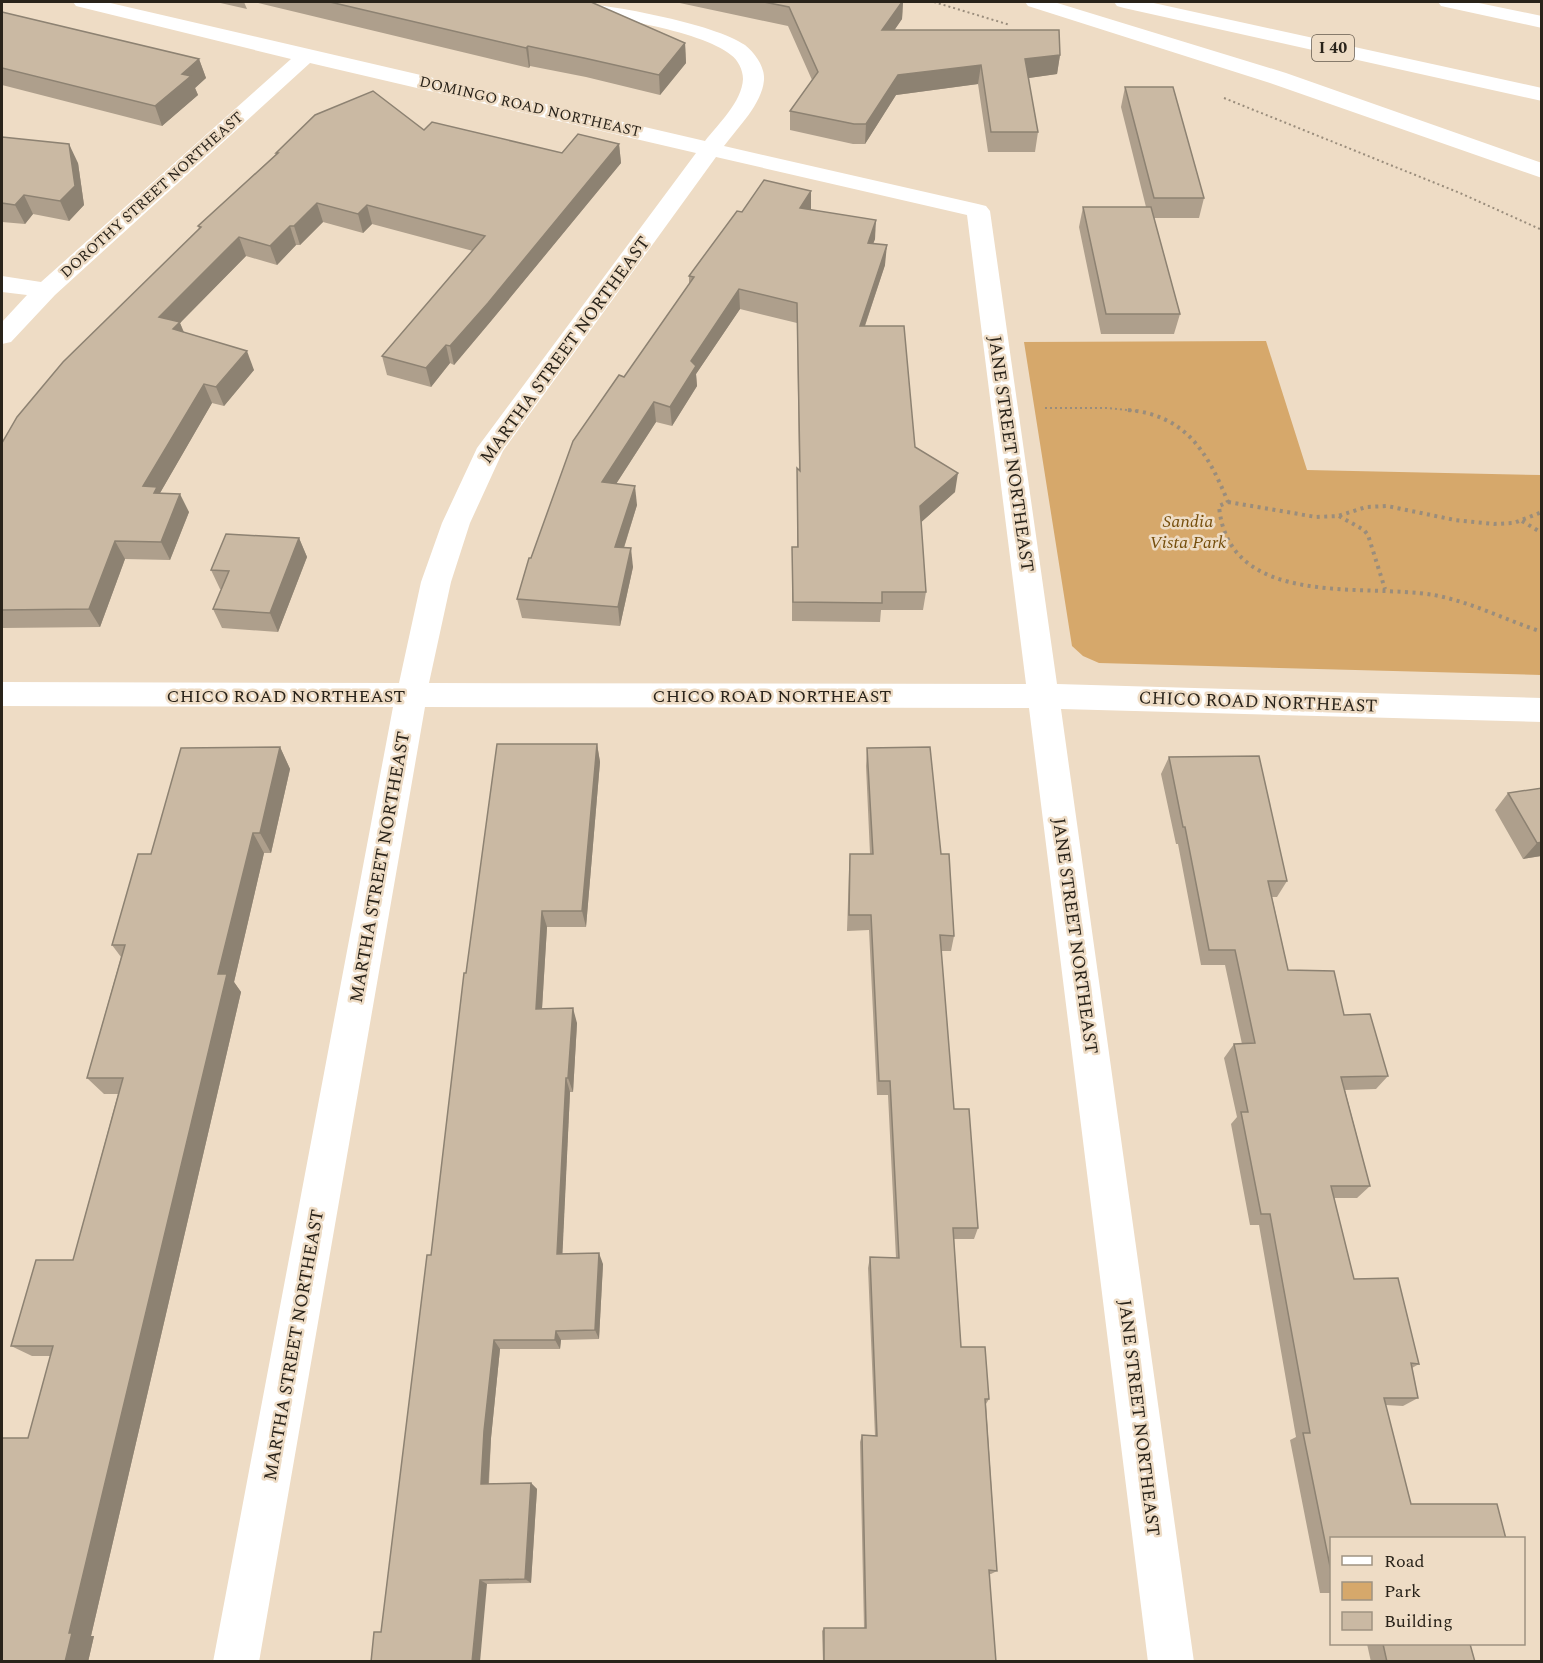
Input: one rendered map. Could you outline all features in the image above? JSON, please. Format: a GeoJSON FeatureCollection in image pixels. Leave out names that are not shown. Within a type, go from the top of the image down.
{"type":"FeatureCollection","features":[{"type":"Feature","properties":{"kind":"main road","name":"DOMINGO ROAD NORTHEAST"},"geometry":{"type":"LineString","coordinates":[[83,2],[306,56],[978,211]]}},
{"type":"Feature","properties":{"kind":"main road","name":"MARTHA STREET NORTHEAST"},"geometry":{"type":"LineString","coordinates":[[237,1662],[411,696],[436,582],[456,523],[491,448],[712,148],[753,88],[753,69],[741,52],[722,40],[565,2]]}},
{"type":"Feature","properties":{"kind":"main road"},"geometry":{"type":"LineString","coordinates":[[1035,2],[1278,78],[1542,171]]}},
{"type":"Feature","properties":{"kind":"main road","name":"I 40"},"geometry":{"type":"LineString","coordinates":[[1124,2],[1542,95]]}},
{"type":"Feature","properties":{"kind":"main road"},"geometry":{"type":"LineString","coordinates":[[1448,2],[1542,22]]}},
{"type":"Feature","properties":{"kind":"main road","name":"DOROTHY STREET NORTHEAST"},"geometry":{"type":"LineString","coordinates":[[2,336],[46,290],[306,56]]}},
{"type":"Feature","properties":{"kind":"main road","name":"JANE STREET NORTHEAST"},"geometry":{"type":"LineString","coordinates":[[978,211],[1171,1662]]}},
{"type":"Feature","properties":{"kind":"main road"},"geometry":{"type":"LineString","coordinates":[[2,284],[46,290]]}},
{"type":"Feature","properties":{"kind":"main road","name":"CHICO ROAD NORTHEAST"},"geometry":{"type":"LineString","coordinates":[[2,694],[1044,696],[1542,710]]}},
{"type":"Feature","properties":{"kind":"path"},"geometry":{"type":"LineString","coordinates":[[934,2],[1018,27]]}},
{"type":"Feature","properties":{"kind":"path"},"geometry":{"type":"LineString","coordinates":[[1217,95],[1439,184],[1542,230]]}},
{"type":"Feature","properties":{"kind":"path"},"geometry":{"type":"LineString","coordinates":[[1045,408],[1120,408],[1154,415],[1177,423],[1197,442],[1208,458],[1221,482],[1228,502]]}},
{"type":"Feature","properties":{"kind":"path"},"geometry":{"type":"LineString","coordinates":[[1542,512],[1514,523],[1476,523],[1387,506],[1366,507],[1350,510],[1338,516],[1316,518],[1228,502],[1219,506],[1218,521],[1236,552],[1260,569],[1299,585],[1385,589],[1448,598],[1542,632]]}},
{"type":"Feature","properties":{"kind":"path"},"geometry":{"type":"LineString","coordinates":[[1338,516],[1364,530],[1368,535],[1385,589]]}},
{"type":"Feature","properties":{"kind":"path"},"geometry":{"type":"LineString","coordinates":[[1522,520],[1542,533]]}},
{"type":"Feature","properties":{"kind":"green space","name":"Sandia Vista Park"},"geometry":{"type":"Polygon","coordinates":[[[1266,341],[1307,470],[1541,475],[1541,675],[1099,663],[1083,656],[1072,646],[1024,342],[1266,341]]]}},
{"type":"Feature","properties":{"kind":"building"},"geometry":{"type":"Polygon","coordinates":[[[330,2],[591,2],[685,43],[659,75],[528,46],[526,48],[330,2]]]}},
{"type":"Feature","properties":{"kind":"building"},"geometry":{"type":"Polygon","coordinates":[[[764,2],[902,2],[882,30],[1059,30],[1060,55],[1025,59],[1038,132],[991,132],[981,65],[898,75],[866,124],[854,124],[790,111],[818,72],[789,7],[764,2]]]}},
{"type":"Feature","properties":{"kind":"building"},"geometry":{"type":"Polygon","coordinates":[[[2,12],[199,59],[182,74],[191,76],[155,106],[2,68],[2,12]]]}},
{"type":"Feature","properties":{"kind":"building"},"geometry":{"type":"Polygon","coordinates":[[[1125,87],[1173,87],[1204,198],[1154,198],[1125,87]]]}},
{"type":"Feature","properties":{"kind":"building"},"geometry":{"type":"Polygon","coordinates":[[[373,91],[424,130],[432,122],[562,153],[578,134],[619,144],[488,303],[450,346],[446,345],[426,368],[382,356],[485,236],[367,205],[358,214],[317,203],[270,246],[239,237],[159,317],[180,322],[173,329],[247,351],[216,387],[204,384],[143,486],[157,487],[154,493],[180,494],[161,542],[115,541],[89,609],[2,610],[2,443],[17,417],[63,362],[201,227],[198,226],[278,153],[276,153],[315,115],[373,91]]]}},
{"type":"Feature","properties":{"kind":"building"},"geometry":{"type":"Polygon","coordinates":[[[2,137],[69,144],[75,186],[60,201],[24,195],[15,205],[2,203],[2,137]]]}},
{"type":"Feature","properties":{"kind":"building"},"geometry":{"type":"Polygon","coordinates":[[[764,180],[811,191],[800,208],[876,220],[868,243],[887,245],[860,326],[904,326],[915,447],[958,473],[920,506],[926,592],[882,592],[882,603],[793,602],[792,547],[798,547],[797,468],[800,471],[797,303],[739,289],[691,361],[696,366],[670,407],[654,402],[602,482],[635,486],[615,547],[631,548],[618,607],[517,599],[529,558],[531,558],[573,441],[619,375],[624,377],[694,277],[689,276],[737,211],[742,212],[764,180]]]}},
{"type":"Feature","properties":{"kind":"building"},"geometry":{"type":"Polygon","coordinates":[[[1083,207],[1151,207],[1180,314],[1106,314],[1083,207]]]}},
{"type":"Feature","properties":{"kind":"building"},"geometry":{"type":"Polygon","coordinates":[[[226,534],[299,538],[270,613],[213,609],[229,571],[211,570],[226,534]]]}},
{"type":"Feature","properties":{"kind":"building"},"geometry":{"type":"Polygon","coordinates":[[[497,744],[597,744],[582,911],[542,911],[536,1009],[573,1008],[568,1078],[566,1078],[557,1254],[599,1253],[595,1330],[556,1331],[555,1340],[494,1340],[481,1484],[531,1483],[525,1579],[480,1580],[472,1662],[371,1662],[374,1632],[381,1632],[427,1255],[431,1255],[464,973],[466,973],[497,744]]]}},
{"type":"Feature","properties":{"kind":"building"},"geometry":{"type":"Polygon","coordinates":[[[280,747],[260,833],[253,833],[218,974],[227,974],[69,1633],[72,1633],[65,1662],[2,1662],[2,1438],[28,1438],[53,1346],[11,1346],[36,1260],[73,1260],[123,1078],[87,1078],[125,945],[112,945],[138,854],[151,854],[181,748],[280,747]]]}},
{"type":"Feature","properties":{"kind":"building"},"geometry":{"type":"Polygon","coordinates":[[[930,747],[941,854],[949,854],[954,936],[940,935],[954,1109],[969,1109],[978,1228],[953,1228],[961,1347],[985,1347],[989,1399],[985,1399],[997,1571],[989,1570],[996,1662],[824,1662],[824,1628],[866,1628],[862,1435],[877,1436],[870,1257],[899,1258],[890,1081],[879,1081],[871,915],[849,915],[850,854],[873,854],[867,748],[930,747]]]}},
{"type":"Feature","properties":{"kind":"building"},"geometry":{"type":"Polygon","coordinates":[[[1259,756],[1287,881],[1268,881],[1288,970],[1334,971],[1344,1015],[1370,1014],[1388,1076],[1341,1077],[1370,1186],[1331,1186],[1354,1279],[1398,1278],[1419,1364],[1411,1363],[1418,1398],[1384,1398],[1411,1504],[1497,1504],[1505,1537],[1330,1537],[1330,1566],[1303,1433],[1310,1433],[1270,1214],[1261,1214],[1241,1112],[1248,1112],[1234,1044],[1255,1043],[1235,950],[1209,950],[1169,757],[1259,756]]]}},
{"type":"Feature","properties":{"kind":"building"},"geometry":{"type":"Polygon","coordinates":[[[1542,788],[1542,842],[1537,843],[1508,793],[1542,788]]]}},
{"type":"Feature","properties":{"kind":"building"},"geometry":{"type":"Polygon","coordinates":[[[1383,1645],[1470,1645],[1475,1662],[1387,1662],[1383,1645]]]}}]}
